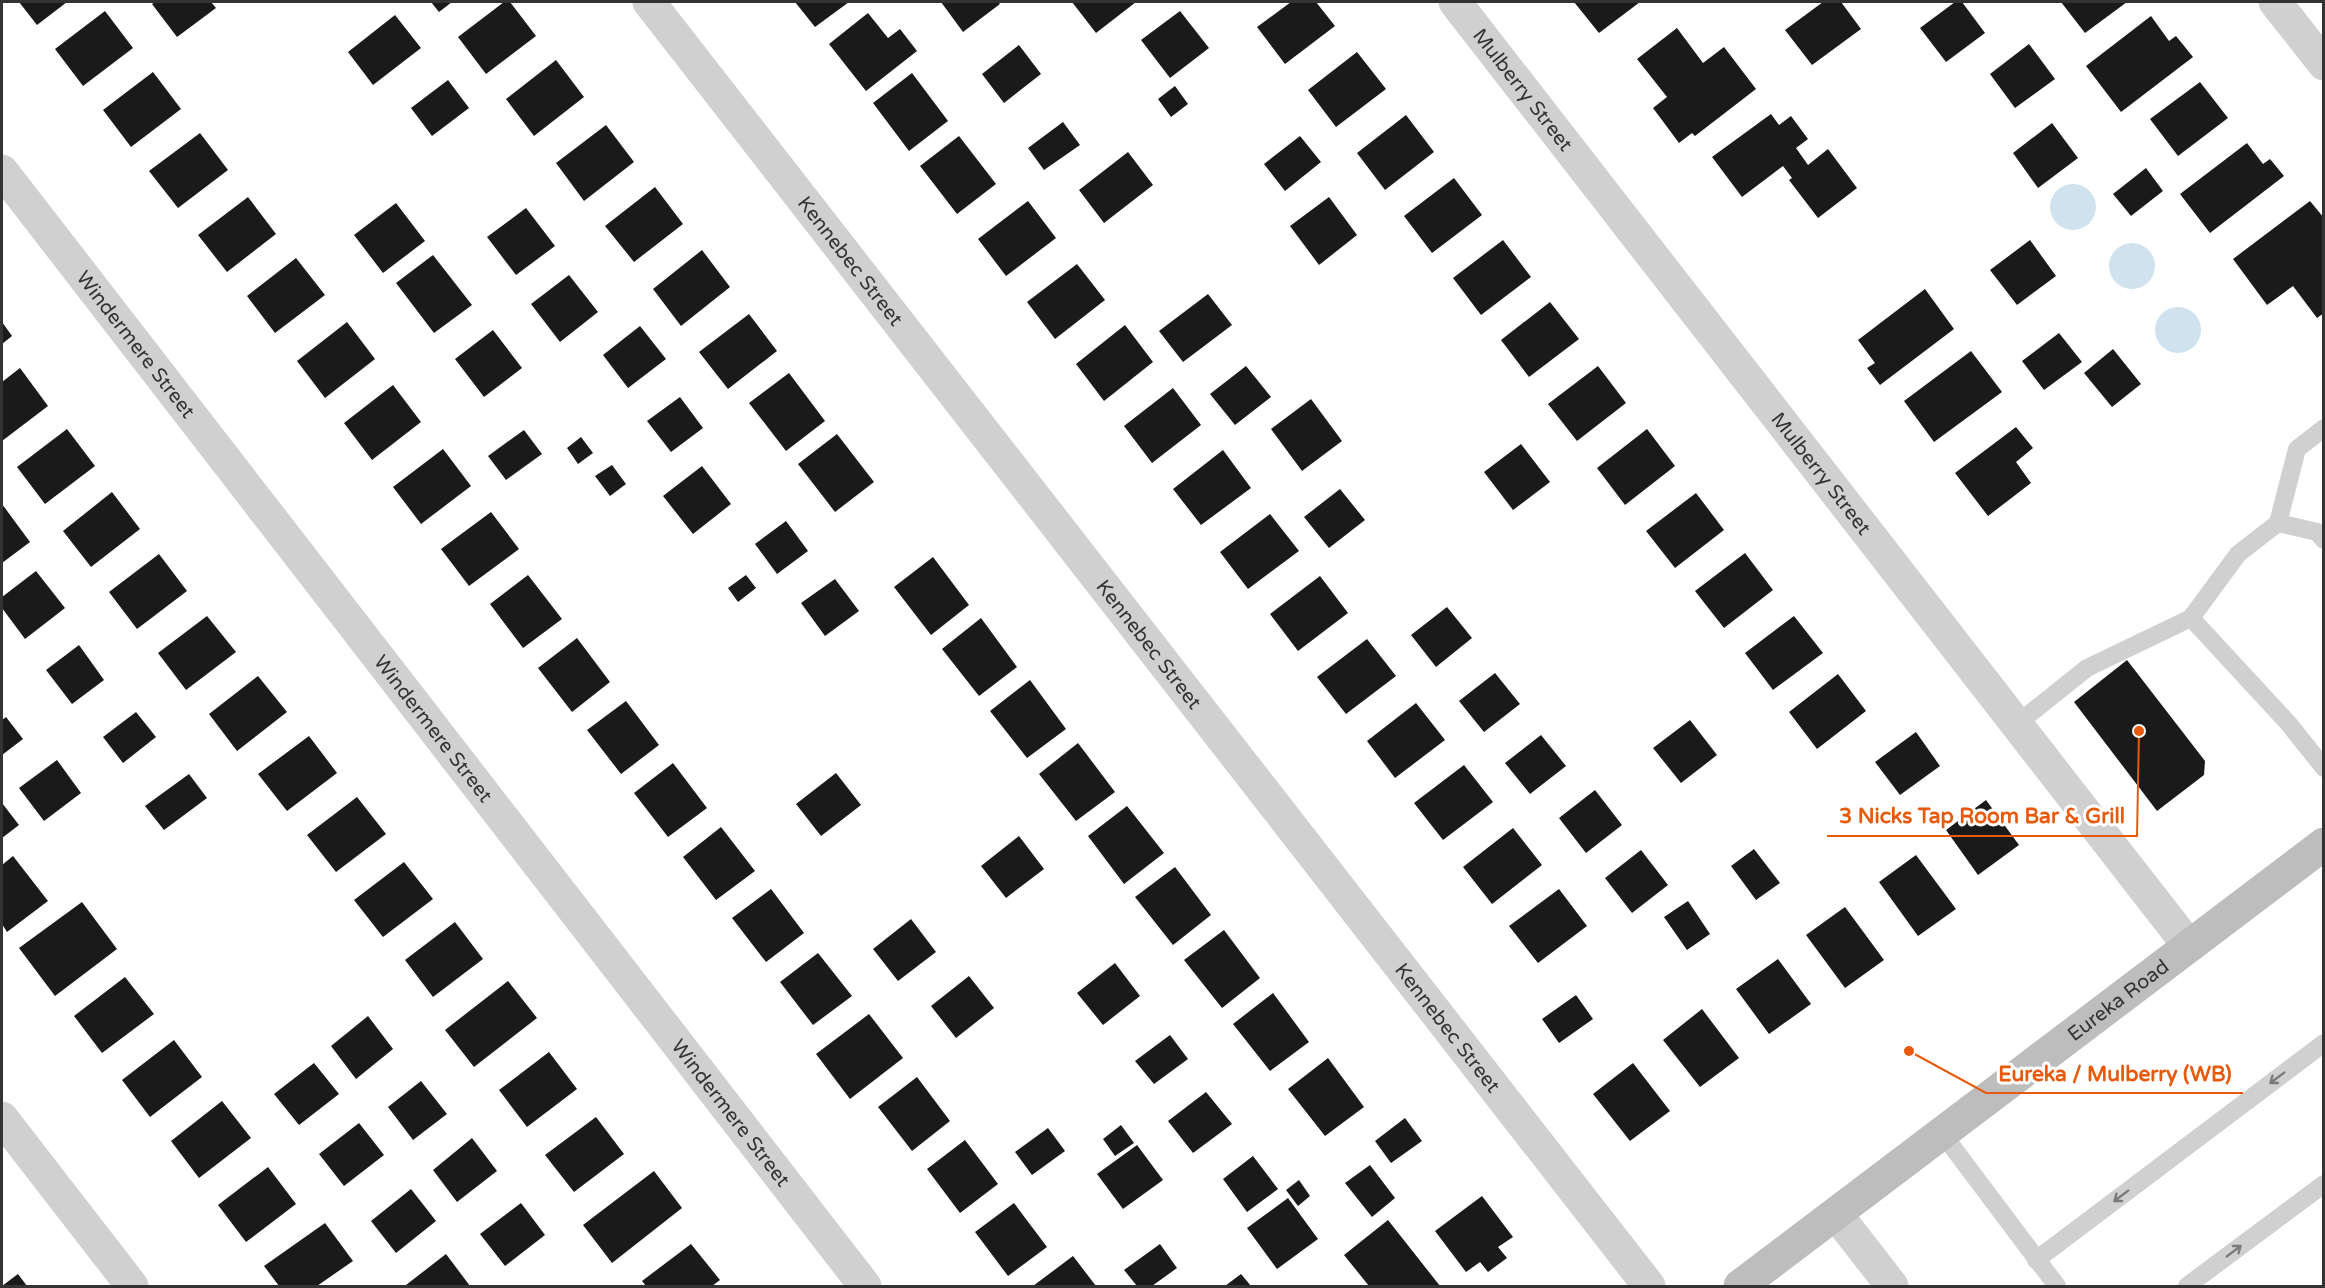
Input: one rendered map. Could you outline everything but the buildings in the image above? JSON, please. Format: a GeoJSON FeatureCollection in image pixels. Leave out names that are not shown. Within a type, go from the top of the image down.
{"type":"FeatureCollection","features":[{"type":"Feature","properties":{"kind":"main road","name":"Eureka Road"},"geometry":{"type":"LineString","coordinates":[[1740,1287],[2324,844]]}},
{"type":"Feature","properties":{"kind":"street","name":"Kennebec Street"},"geometry":{"type":"LineString","coordinates":[[649,2],[1649,1287]]}},
{"type":"Feature","properties":{"kind":"street","name":"Mulberry Street"},"geometry":{"type":"LineString","coordinates":[[1455,2],[2189,946]]}},
{"type":"Feature","properties":{"kind":"street"},"geometry":{"type":"LineString","coordinates":[[2275,2],[2324,64]]}},
{"type":"Feature","properties":{"kind":"street","name":"Windermere Street"},"geometry":{"type":"LineString","coordinates":[[2,171],[865,1287]]}},
{"type":"Feature","properties":{"kind":"street"},"geometry":{"type":"LineString","coordinates":[[2,1118],[132,1287]]}},
{"type":"Feature","properties":{"kind":"street"},"geometry":{"type":"LineString","coordinates":[[1836,1214],[1892,1287]]}},
{"type":"Feature","properties":{"kind":"lane"},"geometry":{"type":"LineString","coordinates":[[2017,724],[2087,668],[2192,618],[2238,554],[2278,523],[2297,449],[2324,428]]}},
{"type":"Feature","properties":{"kind":"lane"},"geometry":{"type":"LineString","coordinates":[[2278,523],[2317,532],[2324,540]]}},
{"type":"Feature","properties":{"kind":"lane"},"geometry":{"type":"LineString","coordinates":[[2192,618],[2289,724],[2324,768]]}},
{"type":"Feature","properties":{"kind":"lane"},"geometry":{"type":"LineString","coordinates":[[2036,1260],[2324,1043]]}},
{"type":"Feature","properties":{"kind":"lane"},"geometry":{"type":"LineString","coordinates":[[1942,1133],[2056,1287]]}},
{"type":"Feature","properties":{"kind":"lane"},"geometry":{"type":"LineString","coordinates":[[2187,1287],[2324,1184]]}},
{"type":"Feature","properties":{"kind":"water"},"geometry":{"type":"Polygon","coordinates":[[[2073,184],[2089,191],[2096,207],[2089,223],[2073,230],[2057,223],[2050,207],[2057,191],[2073,184]]]}},
{"type":"Feature","properties":{"kind":"water"},"geometry":{"type":"Polygon","coordinates":[[[2132,243],[2148,250],[2155,266],[2148,282],[2132,289],[2116,282],[2109,266],[2116,250],[2132,243]]]}},
{"type":"Feature","properties":{"kind":"water"},"geometry":{"type":"Polygon","coordinates":[[[2178,307],[2194,314],[2201,330],[2194,346],[2178,353],[2162,346],[2155,330],[2162,314],[2178,307]]]}},
{"type":"Feature","properties":{"kind":"place","name":"3 Nicks Tap Room Bar & Grill"},"geometry":{"type":"Point","coordinates":[2139,731]}},
{"type":"Feature","properties":{"kind":"place","name":"Eureka / Mulberry (WB)"},"geometry":{"type":"Point","coordinates":[1909,1051]}}]}
